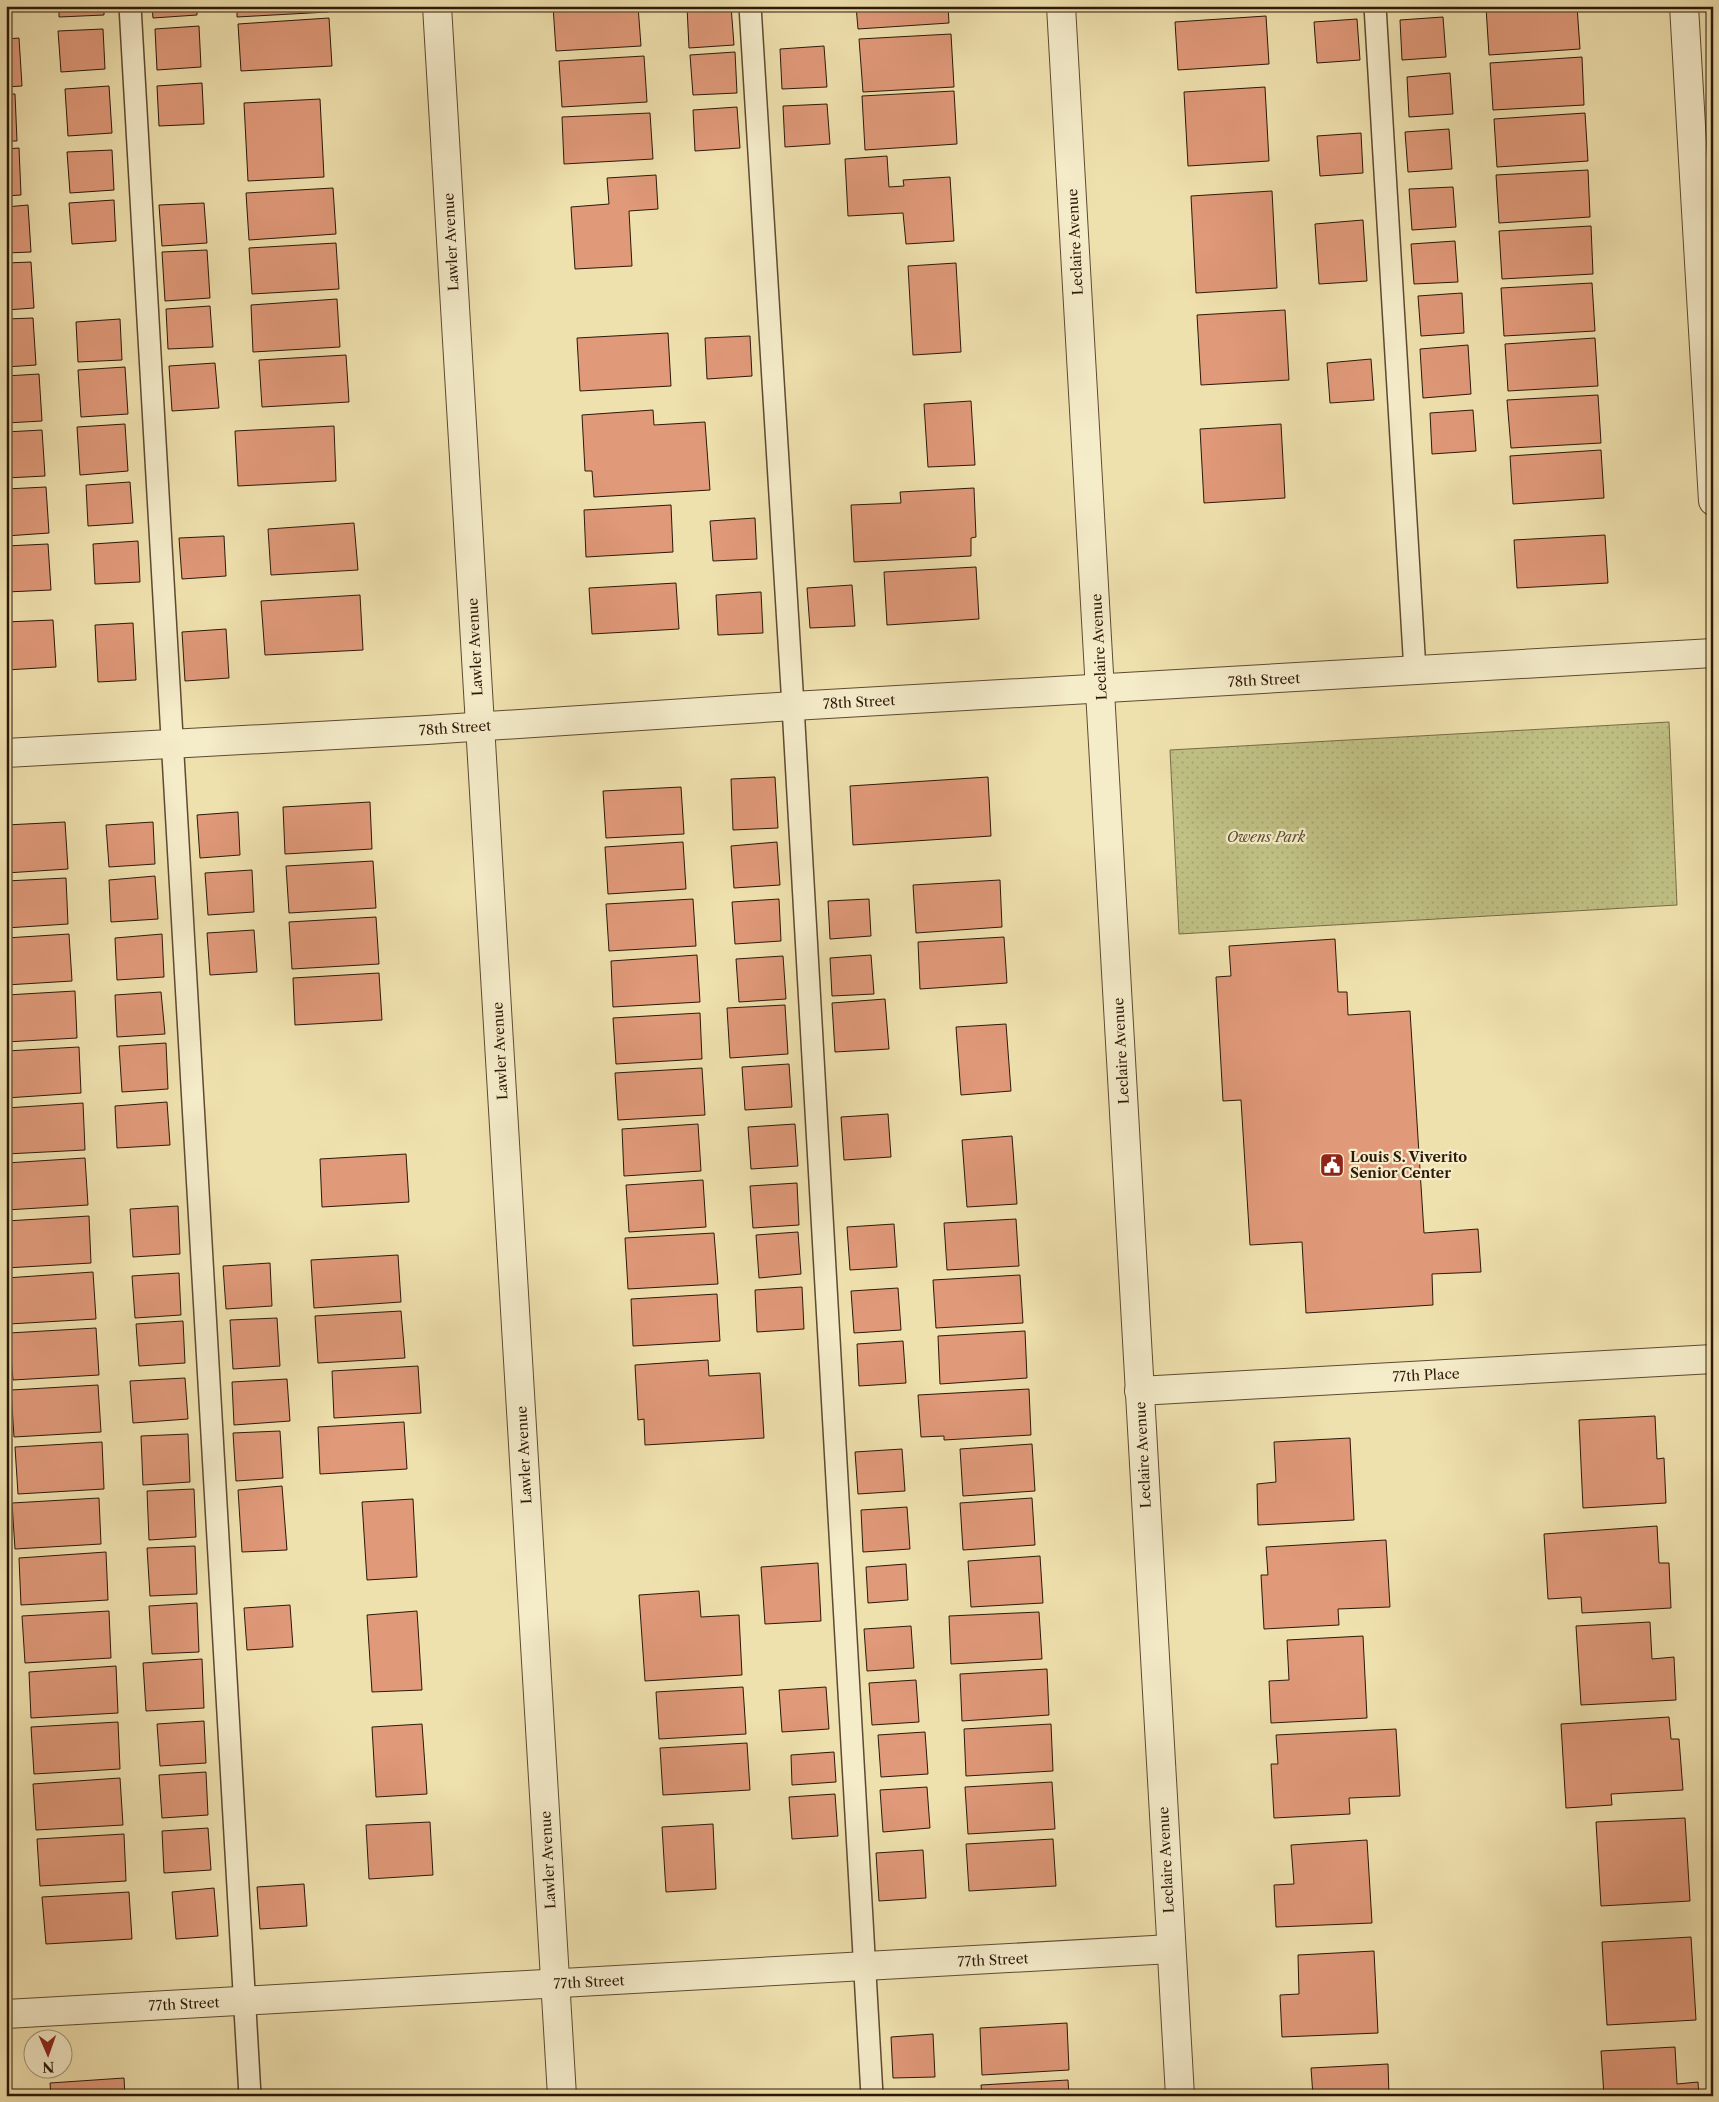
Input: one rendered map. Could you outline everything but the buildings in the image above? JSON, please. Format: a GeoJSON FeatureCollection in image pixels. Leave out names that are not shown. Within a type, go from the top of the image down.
{"type":"FeatureCollection","features":[{"type":"Feature","properties":{"kind":"street","name":"Lawler Avenue"},"geometry":{"type":"LineString","coordinates":[[437,6],[562,2096]]}},
{"type":"Feature","properties":{"kind":"street","name":"Leclaire Avenue"},"geometry":{"type":"LineString","coordinates":[[1061,6],[1180,2096]]}},
{"type":"Feature","properties":{"kind":"street"},"geometry":{"type":"LineString","coordinates":[[1684,6],[1713,501]]}},
{"type":"Feature","properties":{"kind":"street","name":"78th Street"},"geometry":{"type":"LineString","coordinates":[[6,753],[480,727],[793,706],[1713,653]]}},
{"type":"Feature","properties":{"kind":"street","name":"77th Place"},"geometry":{"type":"LineString","coordinates":[[1140,1391],[1713,1359]]}},
{"type":"Feature","properties":{"kind":"street","name":"77th Street"},"geometry":{"type":"LineString","coordinates":[[6,2014],[1171,1949]]}},
{"type":"Feature","properties":{"kind":"lane"},"geometry":{"type":"LineString","coordinates":[[130,6],[250,2096]]}},
{"type":"Feature","properties":{"kind":"lane"},"geometry":{"type":"LineString","coordinates":[[750,6],[793,706],[872,2096]]}},
{"type":"Feature","properties":{"kind":"lane"},"geometry":{"type":"LineString","coordinates":[[1375,6],[1415,671]]}},
{"type":"Feature","properties":{"kind":"green space","name":"Owens Park"},"geometry":{"type":"Polygon","coordinates":[[[1669,722],[1677,905],[1179,934],[1170,750],[1669,722]]]}},
{"type":"Feature","properties":{"kind":"place","name":"Louis S. Viverito Senior Center"},"geometry":{"type":"Point","coordinates":[1332,1165]}}]}
